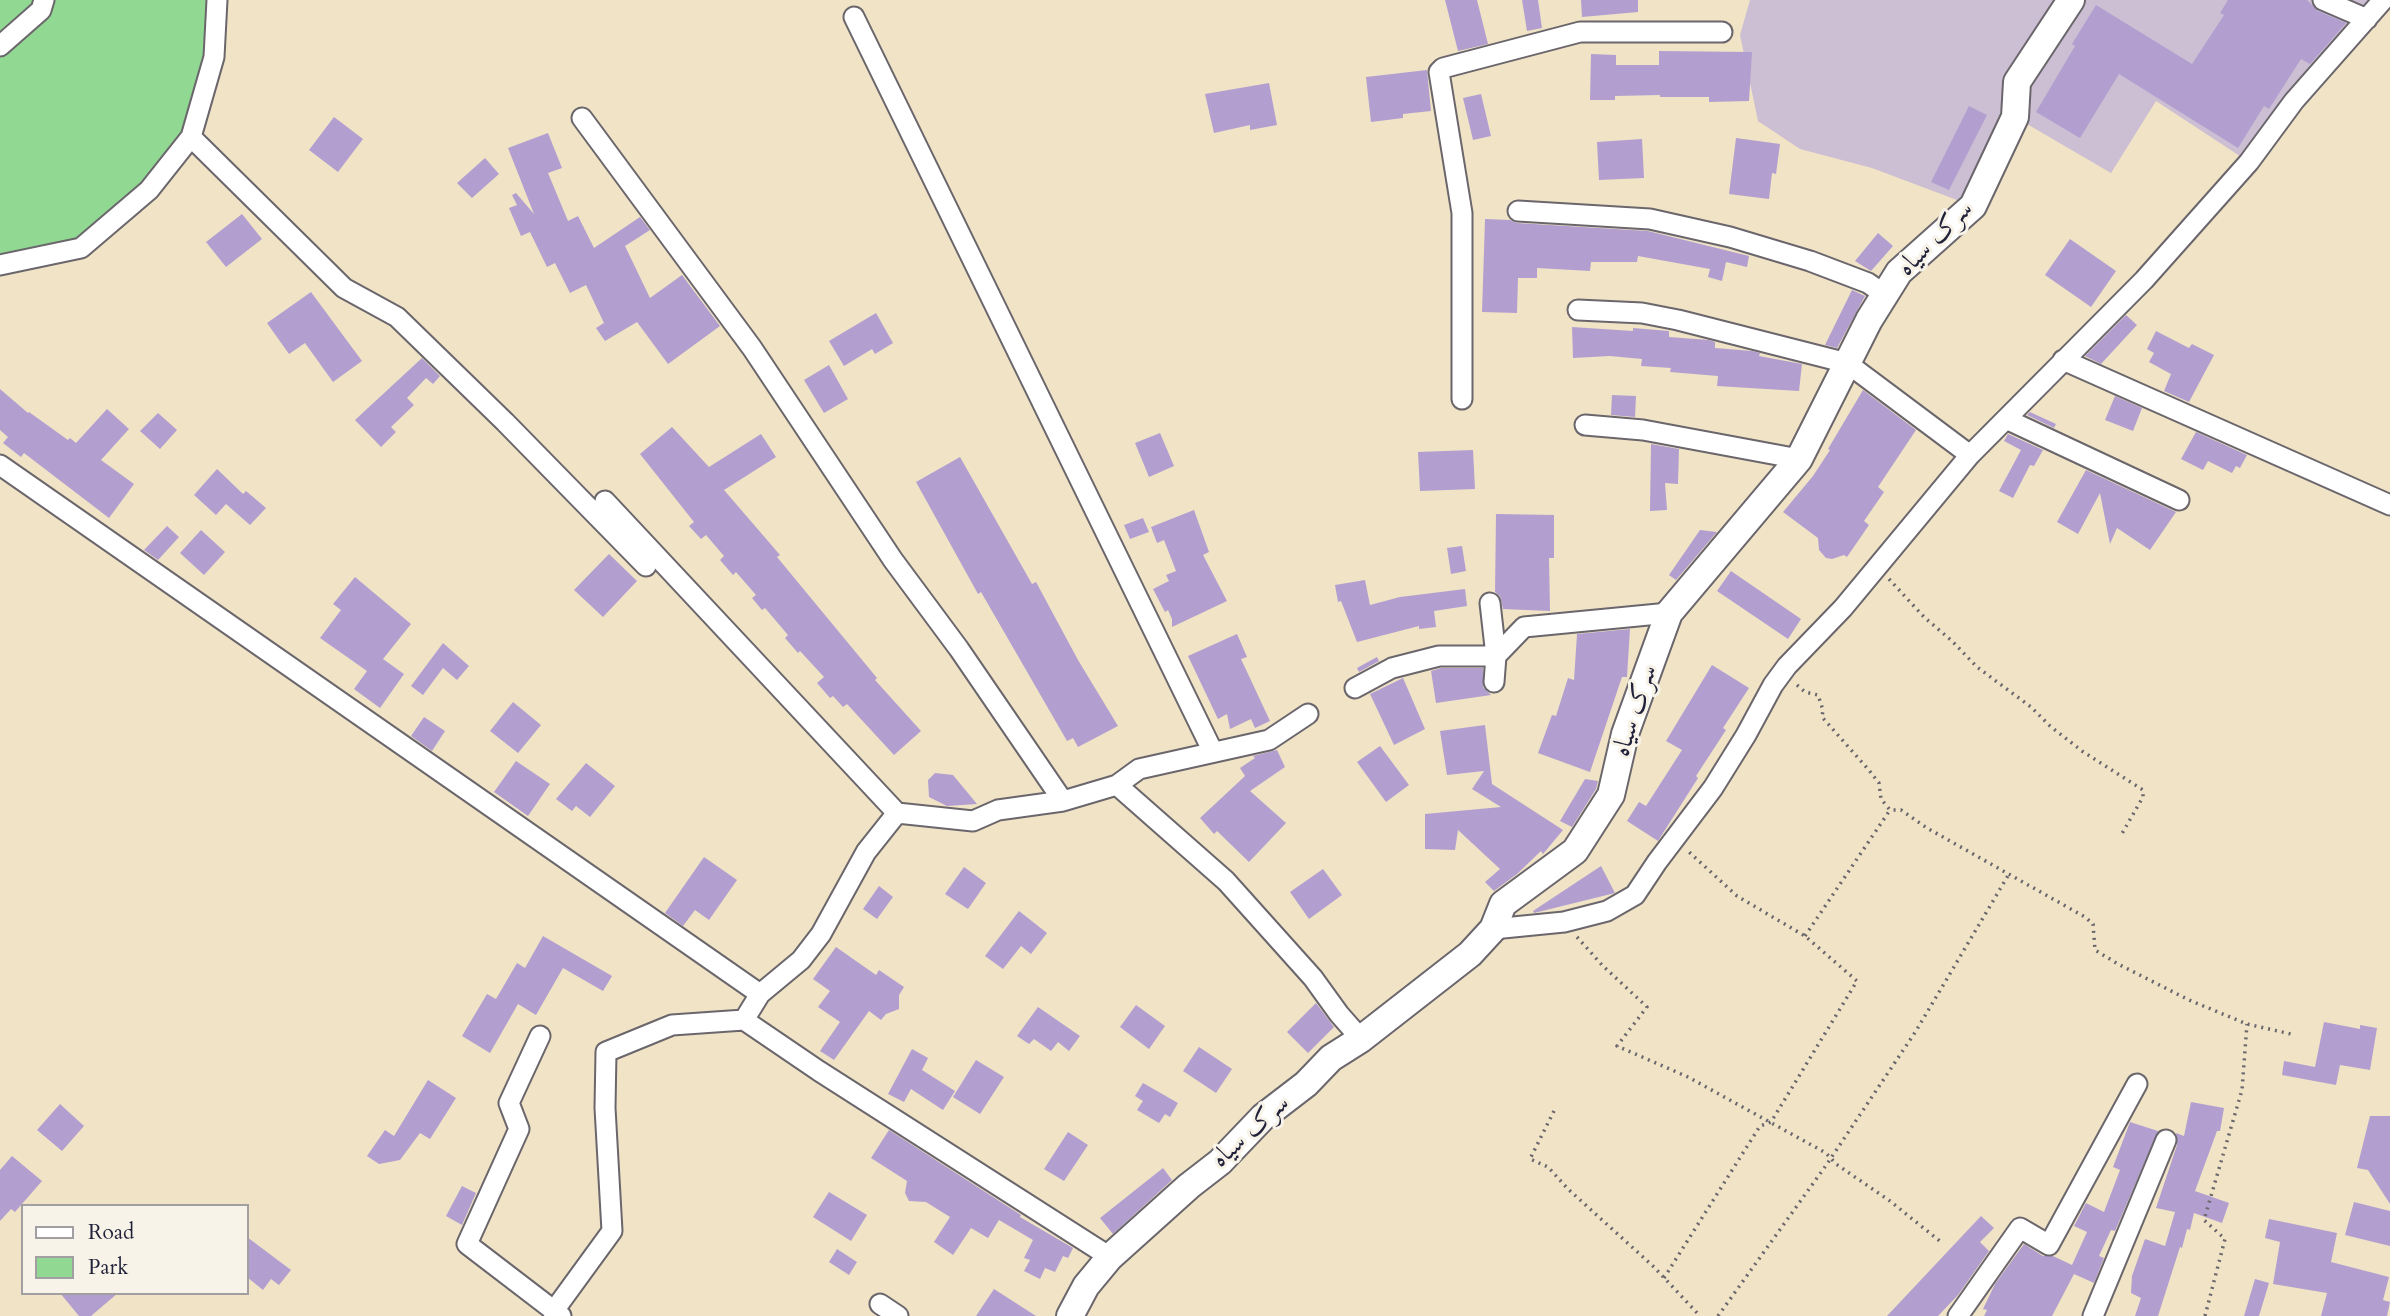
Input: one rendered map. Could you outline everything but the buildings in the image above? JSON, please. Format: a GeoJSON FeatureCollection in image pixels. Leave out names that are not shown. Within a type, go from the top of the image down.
{"type":"FeatureCollection","features":[{"type":"Feature","properties":{"kind":"street"},"geometry":{"type":"LineString","coordinates":[[0,46],[41,10],[44,0]]}},
{"type":"Feature","properties":{"kind":"street"},"geometry":{"type":"LineString","coordinates":[[0,265],[81,248],[149,190],[191,137],[214,57],[217,0]]}},
{"type":"Feature","properties":{"kind":"street","name":"سرک سیاه"},"geometry":{"type":"LineString","coordinates":[[1070,1316],[1086,1286],[1110,1257],[1220,1162],[1263,1117],[1306,1084],[1331,1058],[1361,1039],[1471,954],[1493,929],[1503,904],[1575,851],[1611,795],[1625,734],[1669,612],[1799,459],[1869,320],[1899,272],[1973,206],[2015,117],[2017,82],[2071,0]]}},
{"type":"Feature","properties":{"kind":"street"},"geometry":{"type":"LineString","coordinates":[[2323,0],[2367,19]]}},
{"type":"Feature","properties":{"kind":"street"},"geometry":{"type":"LineString","coordinates":[[1493,929],[1564,922],[1607,911],[1635,895],[1713,788],[1773,685],[1787,666],[1843,608],[1970,455],[2144,280],[2249,162],[2294,102],[2383,0]]}},
{"type":"Feature","properties":{"kind":"street"},"geometry":{"type":"LineString","coordinates":[[854,18],[1213,752]]}},
{"type":"Feature","properties":{"kind":"street"},"geometry":{"type":"LineString","coordinates":[[1462,399],[1462,213],[1439,72],[1443,68],[1580,32],[1721,32]]}},
{"type":"Feature","properties":{"kind":"street"},"geometry":{"type":"LineString","coordinates":[[582,118],[752,348],[893,560],[959,649],[1063,801]]}},
{"type":"Feature","properties":{"kind":"street"},"geometry":{"type":"LineString","coordinates":[[191,137],[344,288],[397,317],[505,422],[646,566]]}},
{"type":"Feature","properties":{"kind":"street"},"geometry":{"type":"LineString","coordinates":[[1518,211],[1650,219],[1730,237],[1845,274],[1868,283],[1885,295]]}},
{"type":"Feature","properties":{"kind":"street"},"geometry":{"type":"LineString","coordinates":[[1578,310],[1642,313],[1678,320],[1847,363],[1970,455]]}},
{"type":"Feature","properties":{"kind":"street"},"geometry":{"type":"LineString","coordinates":[[2063,360],[2390,505]]}},
{"type":"Feature","properties":{"kind":"street"},"geometry":{"type":"LineString","coordinates":[[2006,419],[2179,500]]}},
{"type":"Feature","properties":{"kind":"street"},"geometry":{"type":"LineString","coordinates":[[1584,425],[1643,430],[1799,459]]}},
{"type":"Feature","properties":{"kind":"street"},"geometry":{"type":"LineString","coordinates":[[0,465],[760,994]]}},
{"type":"Feature","properties":{"kind":"street"},"geometry":{"type":"LineString","coordinates":[[605,502],[897,813],[973,821],[998,810],[1063,801],[1116,785],[1139,769],[1269,740],[1308,714]]}},
{"type":"Feature","properties":{"kind":"street"},"geometry":{"type":"LineString","coordinates":[[1490,603],[1496,656],[1494,682]]}},
{"type":"Feature","properties":{"kind":"street"},"geometry":{"type":"LineString","coordinates":[[1355,688],[1392,668],[1439,656],[1496,656],[1524,627],[1669,612]]}},
{"type":"Feature","properties":{"kind":"street"},"geometry":{"type":"LineString","coordinates":[[1116,785],[1226,881],[1313,978],[1361,1039]]}},
{"type":"Feature","properties":{"kind":"street"},"geometry":{"type":"LineString","coordinates":[[744,1020],[760,994],[801,960],[821,934],[866,852],[897,813]]}},
{"type":"Feature","properties":{"kind":"street"},"geometry":{"type":"LineString","coordinates":[[540,1035],[509,1103],[519,1129],[467,1244],[557,1314],[612,1230],[605,1108],[606,1052],[672,1025],[744,1020],[831,1079],[1110,1257]]}},
{"type":"Feature","properties":{"kind":"street"},"geometry":{"type":"LineString","coordinates":[[1958,1316],[2020,1228],[2049,1245],[2137,1084]]}},
{"type":"Feature","properties":{"kind":"street"},"geometry":{"type":"LineString","coordinates":[[2093,1316],[2165,1140]]}},
{"type":"Feature","properties":{"kind":"street"},"geometry":{"type":"LineString","coordinates":[[880,1304],[898,1316]]}},
{"type":"Feature","properties":{"kind":"path"},"geometry":{"type":"LineString","coordinates":[[1878,567],[1924,617],[1977,667],[2031,707],[2082,751],[2143,790],[2143,797],[2120,837]]}},
{"type":"Feature","properties":{"kind":"path"},"geometry":{"type":"LineString","coordinates":[[1787,666],[1793,671],[1797,686],[1805,692],[1818,695],[1823,710],[1822,717],[1879,783],[1881,799],[1890,810]]}},
{"type":"Feature","properties":{"kind":"path"},"geometry":{"type":"LineString","coordinates":[[1890,810],[1901,810],[1927,828],[2085,917],[2093,924],[2095,950],[2189,1000],[2247,1024],[2291,1034]]}},
{"type":"Feature","properties":{"kind":"path"},"geometry":{"type":"LineString","coordinates":[[1805,936],[1890,810]]}},
{"type":"Feature","properties":{"kind":"path"},"geometry":{"type":"LineString","coordinates":[[1664,1278],[1760,1126],[1771,1122],[1857,981],[1805,936],[1737,896],[1674,839]]}},
{"type":"Feature","properties":{"kind":"path"},"geometry":{"type":"LineString","coordinates":[[1718,1316],[1831,1159],[1916,1031],[2009,874]]}},
{"type":"Feature","properties":{"kind":"path"},"geometry":{"type":"LineString","coordinates":[[1564,922],[1602,965],[1647,1007],[1617,1046],[1688,1077],[1826,1153],[1836,1164],[1890,1201],[1941,1242]]}},
{"type":"Feature","properties":{"kind":"path"},"geometry":{"type":"LineString","coordinates":[[2205,1316],[2225,1239],[2204,1220],[2242,1090],[2247,1024]]}},
{"type":"Feature","properties":{"kind":"path"},"geometry":{"type":"LineString","coordinates":[[1554,1111],[1530,1159],[1548,1167],[1700,1316]]}},
{"type":"Feature","properties":{"kind":"shaded area"},"geometry":{"type":"Polygon","coordinates":[[[1750,0],[2383,0],[2249,162],[2156,101],[2111,173],[2015,117],[1973,206],[1872,168],[1800,149],[1758,121],[1740,35],[1750,0]]]}},
{"type":"Feature","properties":{"kind":"green space"},"geometry":{"type":"Polygon","coordinates":[[[0,0],[217,0],[191,137],[81,248],[0,265],[0,0]]]}}]}
